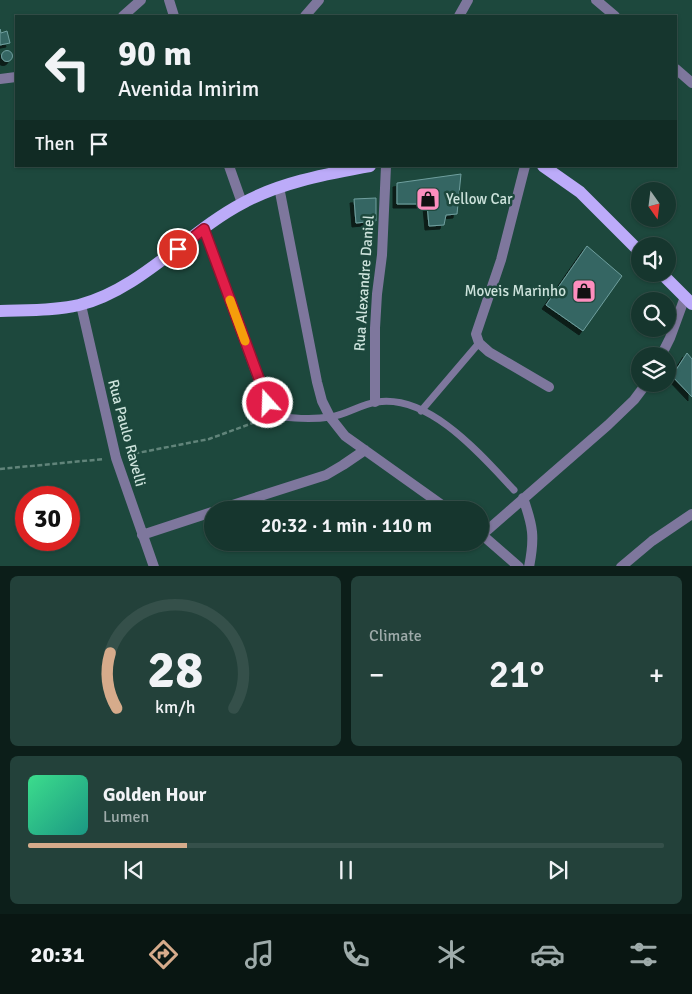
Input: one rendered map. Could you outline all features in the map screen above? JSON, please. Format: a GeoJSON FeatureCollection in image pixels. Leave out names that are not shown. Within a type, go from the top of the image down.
{"type":"FeatureCollection","features":[{"type":"Feature","properties":{"kind":"main road"},"geometry":{"type":"LineString","coordinates":[[0,311],[55,309],[80,305],[132,281],[242,203],[279,187],[366,167]]}},
{"type":"Feature","properties":{"kind":"main road"},"geometry":{"type":"LineString","coordinates":[[544,167],[580,192],[631,243]]}},
{"type":"Feature","properties":{"kind":"main road"},"geometry":{"type":"LineString","coordinates":[[670,282],[688,301]]}},
{"type":"Feature","properties":{"kind":"street"},"geometry":{"type":"LineString","coordinates":[[124,15],[141,0]]}},
{"type":"Feature","properties":{"kind":"street"},"geometry":{"type":"LineString","coordinates":[[169,0],[174,15]]}},
{"type":"Feature","properties":{"kind":"street"},"geometry":{"type":"LineString","coordinates":[[306,15],[319,0]]}},
{"type":"Feature","properties":{"kind":"street"},"geometry":{"type":"LineString","coordinates":[[460,15],[468,0]]}},
{"type":"Feature","properties":{"kind":"street"},"geometry":{"type":"LineString","coordinates":[[596,0],[614,15]]}},
{"type":"Feature","properties":{"kind":"street"},"geometry":{"type":"LineString","coordinates":[[677,70],[690,77]]}},
{"type":"Feature","properties":{"kind":"street"},"geometry":{"type":"LineString","coordinates":[[0,79],[15,77]]}},
{"type":"Feature","properties":{"kind":"street"},"geometry":{"type":"LineString","coordinates":[[228,167],[242,203]]}},
{"type":"Feature","properties":{"kind":"street","name":"Rua Alexandre Daniel"},"geometry":{"type":"LineString","coordinates":[[375,402],[375,328],[382,255],[386,167]]}},
{"type":"Feature","properties":{"kind":"street"},"geometry":{"type":"LineString","coordinates":[[525,167],[501,260],[476,334],[478,343],[489,352],[549,386]]}},
{"type":"Feature","properties":{"kind":"street"},"geometry":{"type":"LineString","coordinates":[[279,187],[322,401],[330,417],[340,430],[364,450],[435,501]]}},
{"type":"Feature","properties":{"kind":"street"},"geometry":{"type":"LineString","coordinates":[[204,229],[272,416]]}},
{"type":"Feature","properties":{"kind":"street"},"geometry":{"type":"LineString","coordinates":[[665,347],[688,301]]}},
{"type":"Feature","properties":{"kind":"street","name":"Rua Paulo Ravelli"},"geometry":{"type":"LineString","coordinates":[[80,305],[116,458],[154,566]]}},
{"type":"Feature","properties":{"kind":"street"},"geometry":{"type":"LineString","coordinates":[[489,526],[608,425],[640,392]]}},
{"type":"Feature","properties":{"kind":"street"},"geometry":{"type":"LineString","coordinates":[[245,501],[326,475],[343,466],[364,450]]}},
{"type":"Feature","properties":{"kind":"street"},"geometry":{"type":"LineString","coordinates":[[524,498],[530,515],[534,538],[529,566]]}},
{"type":"Feature","properties":{"kind":"street"},"geometry":{"type":"LineString","coordinates":[[621,566],[652,541],[692,514]]}},
{"type":"Feature","properties":{"kind":"street"},"geometry":{"type":"LineString","coordinates":[[142,535],[204,515]]}},
{"type":"Feature","properties":{"kind":"street"},"geometry":{"type":"LineString","coordinates":[[489,540],[519,566]]}},
{"type":"Feature","properties":{"kind":"lane"},"geometry":{"type":"LineString","coordinates":[[421,411],[478,343]]}},
{"type":"Feature","properties":{"kind":"lane"},"geometry":{"type":"LineString","coordinates":[[272,416],[291,418],[330,417],[375,402],[399,402],[449,426],[465,439],[514,490]]}},
{"type":"Feature","properties":{"kind":"path"},"geometry":{"type":"LineString","coordinates":[[0,469],[116,458],[209,439],[272,416]]}},
{"type":"Feature","properties":{"kind":"building"},"geometry":{"type":"Polygon","coordinates":[[[0,29],[1,33],[7,31],[10,43],[0,45],[0,29]]]}},
{"type":"Feature","properties":{"kind":"building"},"geometry":{"type":"Polygon","coordinates":[[[5,51],[9,51],[12,56],[11,60],[5,61],[2,58],[2,54],[5,51]]]}},
{"type":"Feature","properties":{"kind":"building","name":"Yellow Car"},"geometry":{"type":"Polygon","coordinates":[[[461,174],[457,214],[446,215],[444,225],[429,226],[427,204],[397,204],[397,183],[461,174]]]}},
{"type":"Feature","properties":{"kind":"building"},"geometry":{"type":"Polygon","coordinates":[[[376,198],[376,221],[356,223],[354,199],[376,198]]]}},
{"type":"Feature","properties":{"kind":"building","name":"Moveis Marinho"},"geometry":{"type":"Polygon","coordinates":[[[587,246],[622,276],[583,331],[546,305],[587,246]]]}},
{"type":"Feature","properties":{"kind":"building"},"geometry":{"type":"Polygon","coordinates":[[[687,353],[692,359],[692,397],[676,380],[676,370],[687,353]]]}},
{"type":"Feature","properties":{"kind":"slow traffic"},"geometry":{"type":"LineString","coordinates":[[230,300],[245,341]]}},
{"type":"Feature","properties":{"kind":"place","name":"Yellow Car"},"geometry":{"type":"Point","coordinates":[428,199]}},
{"type":"Feature","properties":{"kind":"place","name":"Moveis Marinho"},"geometry":{"type":"Point","coordinates":[584,291]}},
{"type":"Feature","properties":{"kind":"route"},"geometry":{"type":"LineString","coordinates":[[178,249],[204,229],[268,403]]}}]}
